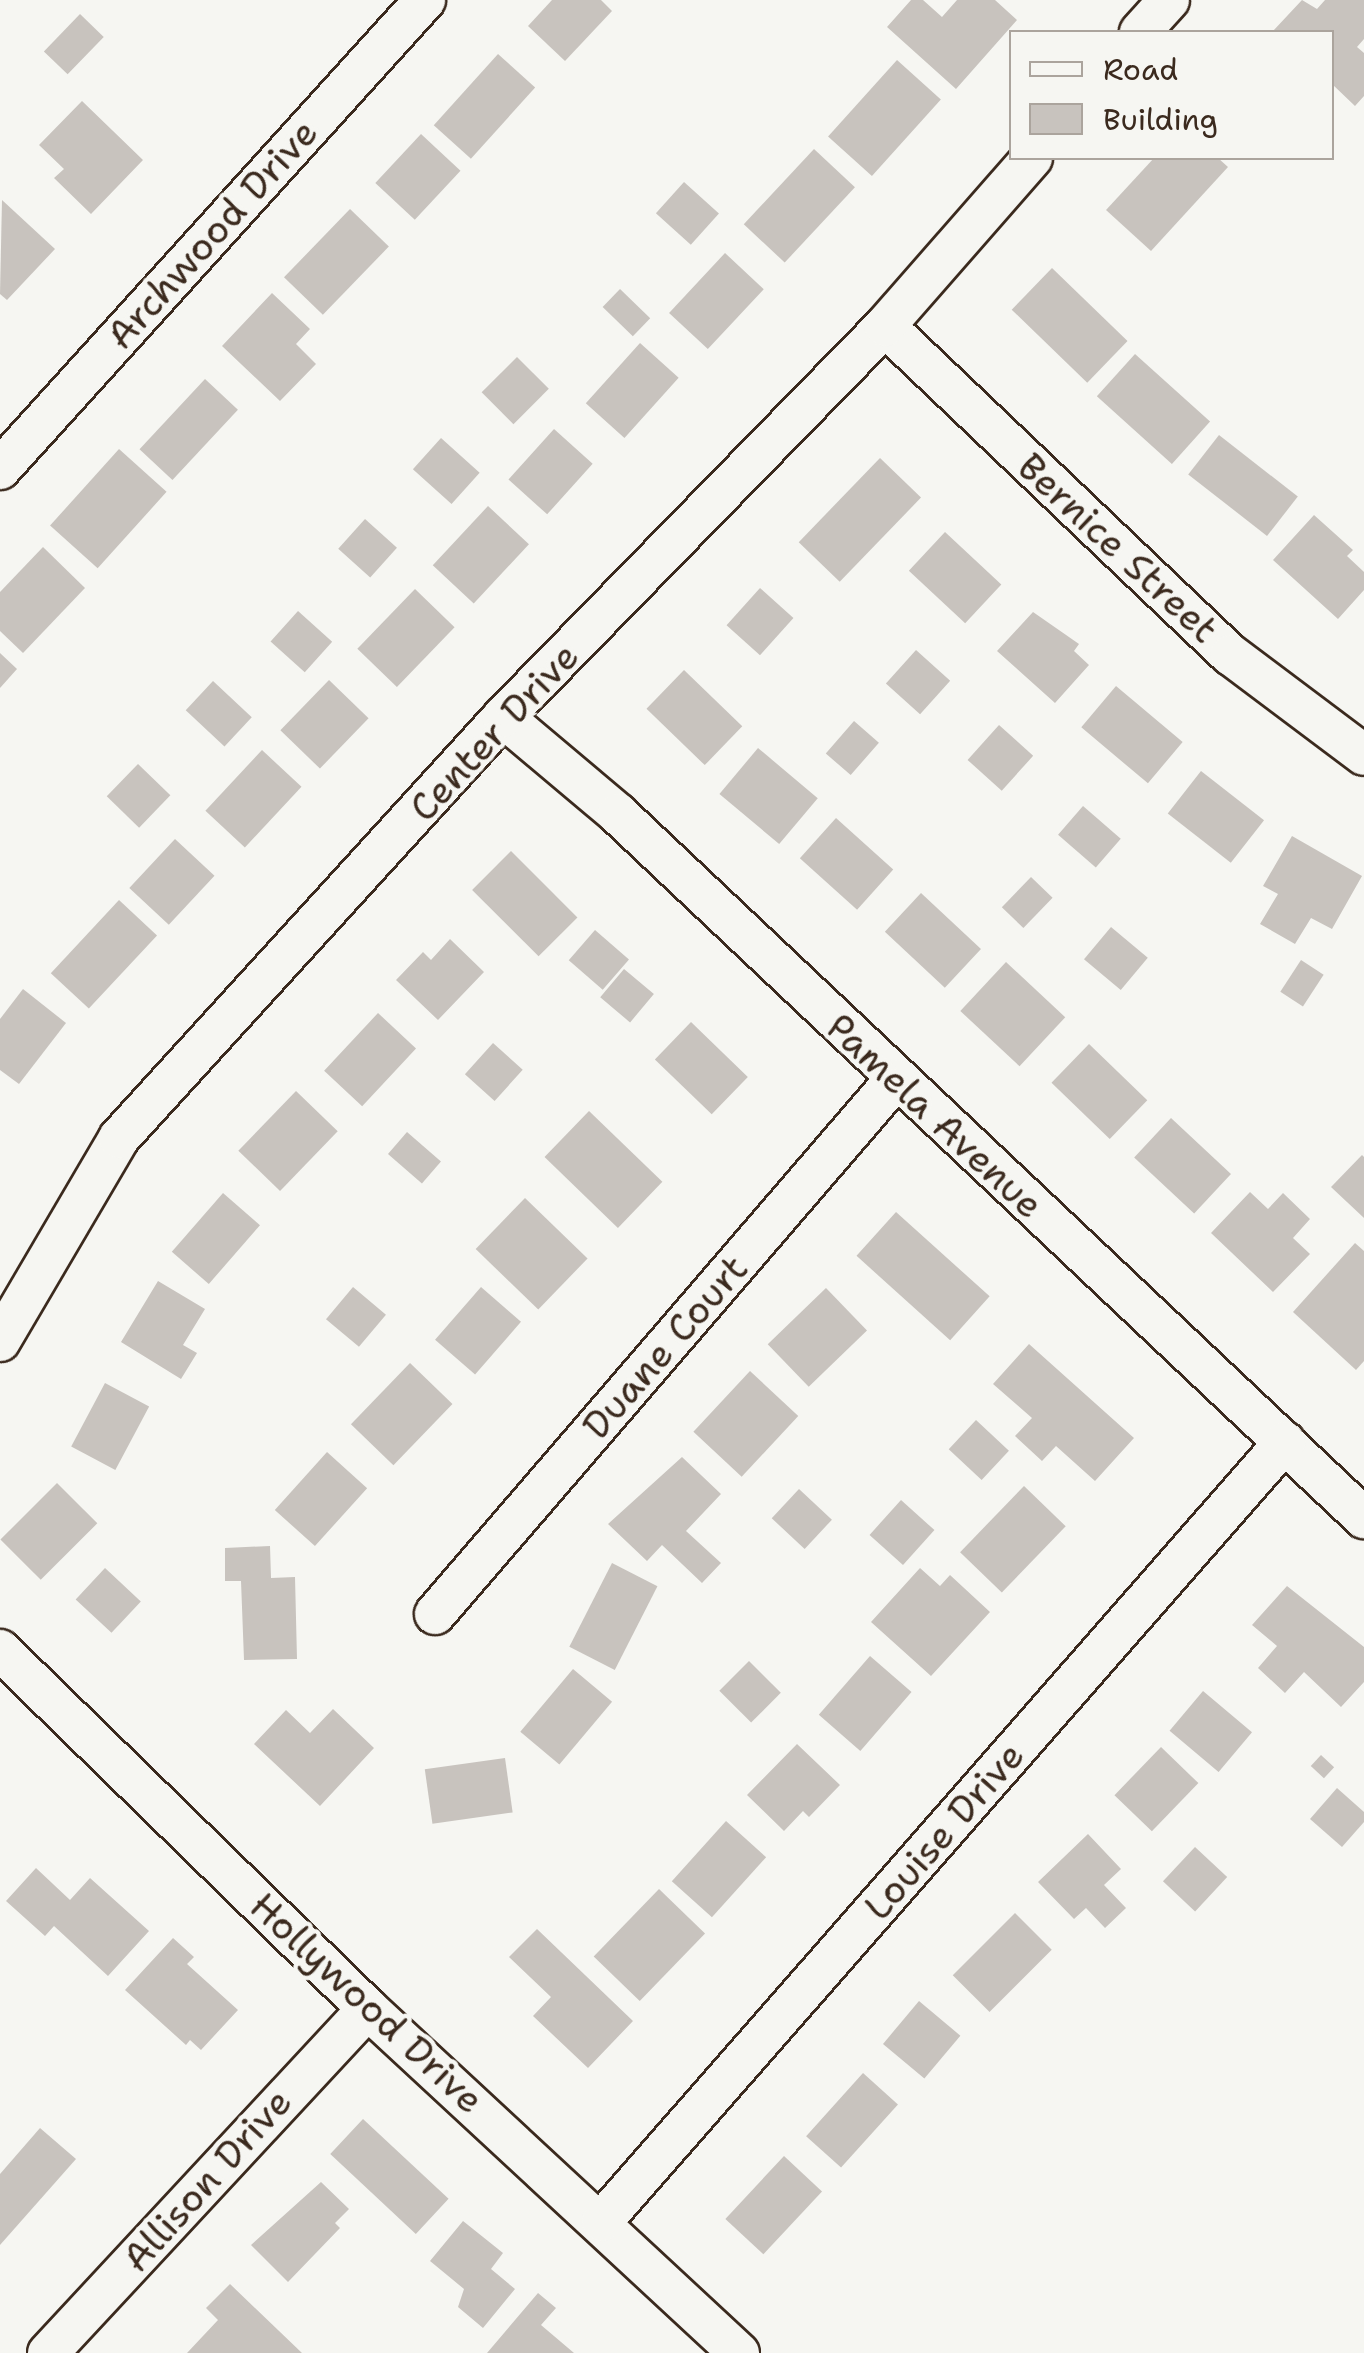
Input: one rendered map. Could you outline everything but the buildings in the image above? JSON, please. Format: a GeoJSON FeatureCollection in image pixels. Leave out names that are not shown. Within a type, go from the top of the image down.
{"type":"FeatureCollection","features":[{"type":"Feature","properties":{"kind":"street","name":"Archwood Drive"},"geometry":{"type":"LineString","coordinates":[[0,469],[425,0]]}},
{"type":"Feature","properties":{"kind":"street"},"geometry":{"type":"LineString","coordinates":[[1142,30],[1169,0]]}},
{"type":"Feature","properties":{"kind":"street","name":"Center Drive"},"geometry":{"type":"LineString","coordinates":[[0,1341],[119,1138],[504,717],[885,326],[1030,160]]}},
{"type":"Feature","properties":{"kind":"street","name":"Bernice Street"},"geometry":{"type":"LineString","coordinates":[[885,326],[1231,655],[1364,755]]}},
{"type":"Feature","properties":{"kind":"street","name":"Pamela Avenue"},"geometry":{"type":"LineString","coordinates":[[504,717],[618,814],[1364,1518]]}},
{"type":"Feature","properties":{"kind":"street","name":"Duane Court"},"geometry":{"type":"LineString","coordinates":[[435,1614],[896,1080]]}},
{"type":"Feature","properties":{"kind":"street","name":"Louise Drive"},"geometry":{"type":"LineString","coordinates":[[602,2221],[1285,1442]]}},
{"type":"Feature","properties":{"kind":"street","name":"Hollywood Drive"},"geometry":{"type":"LineString","coordinates":[[0,1650],[368,2008],[602,2221],[738,2353]]}},
{"type":"Feature","properties":{"kind":"street","name":"Allison Drive"},"geometry":{"type":"LineString","coordinates":[[48,2353],[368,2008]]}}]}
